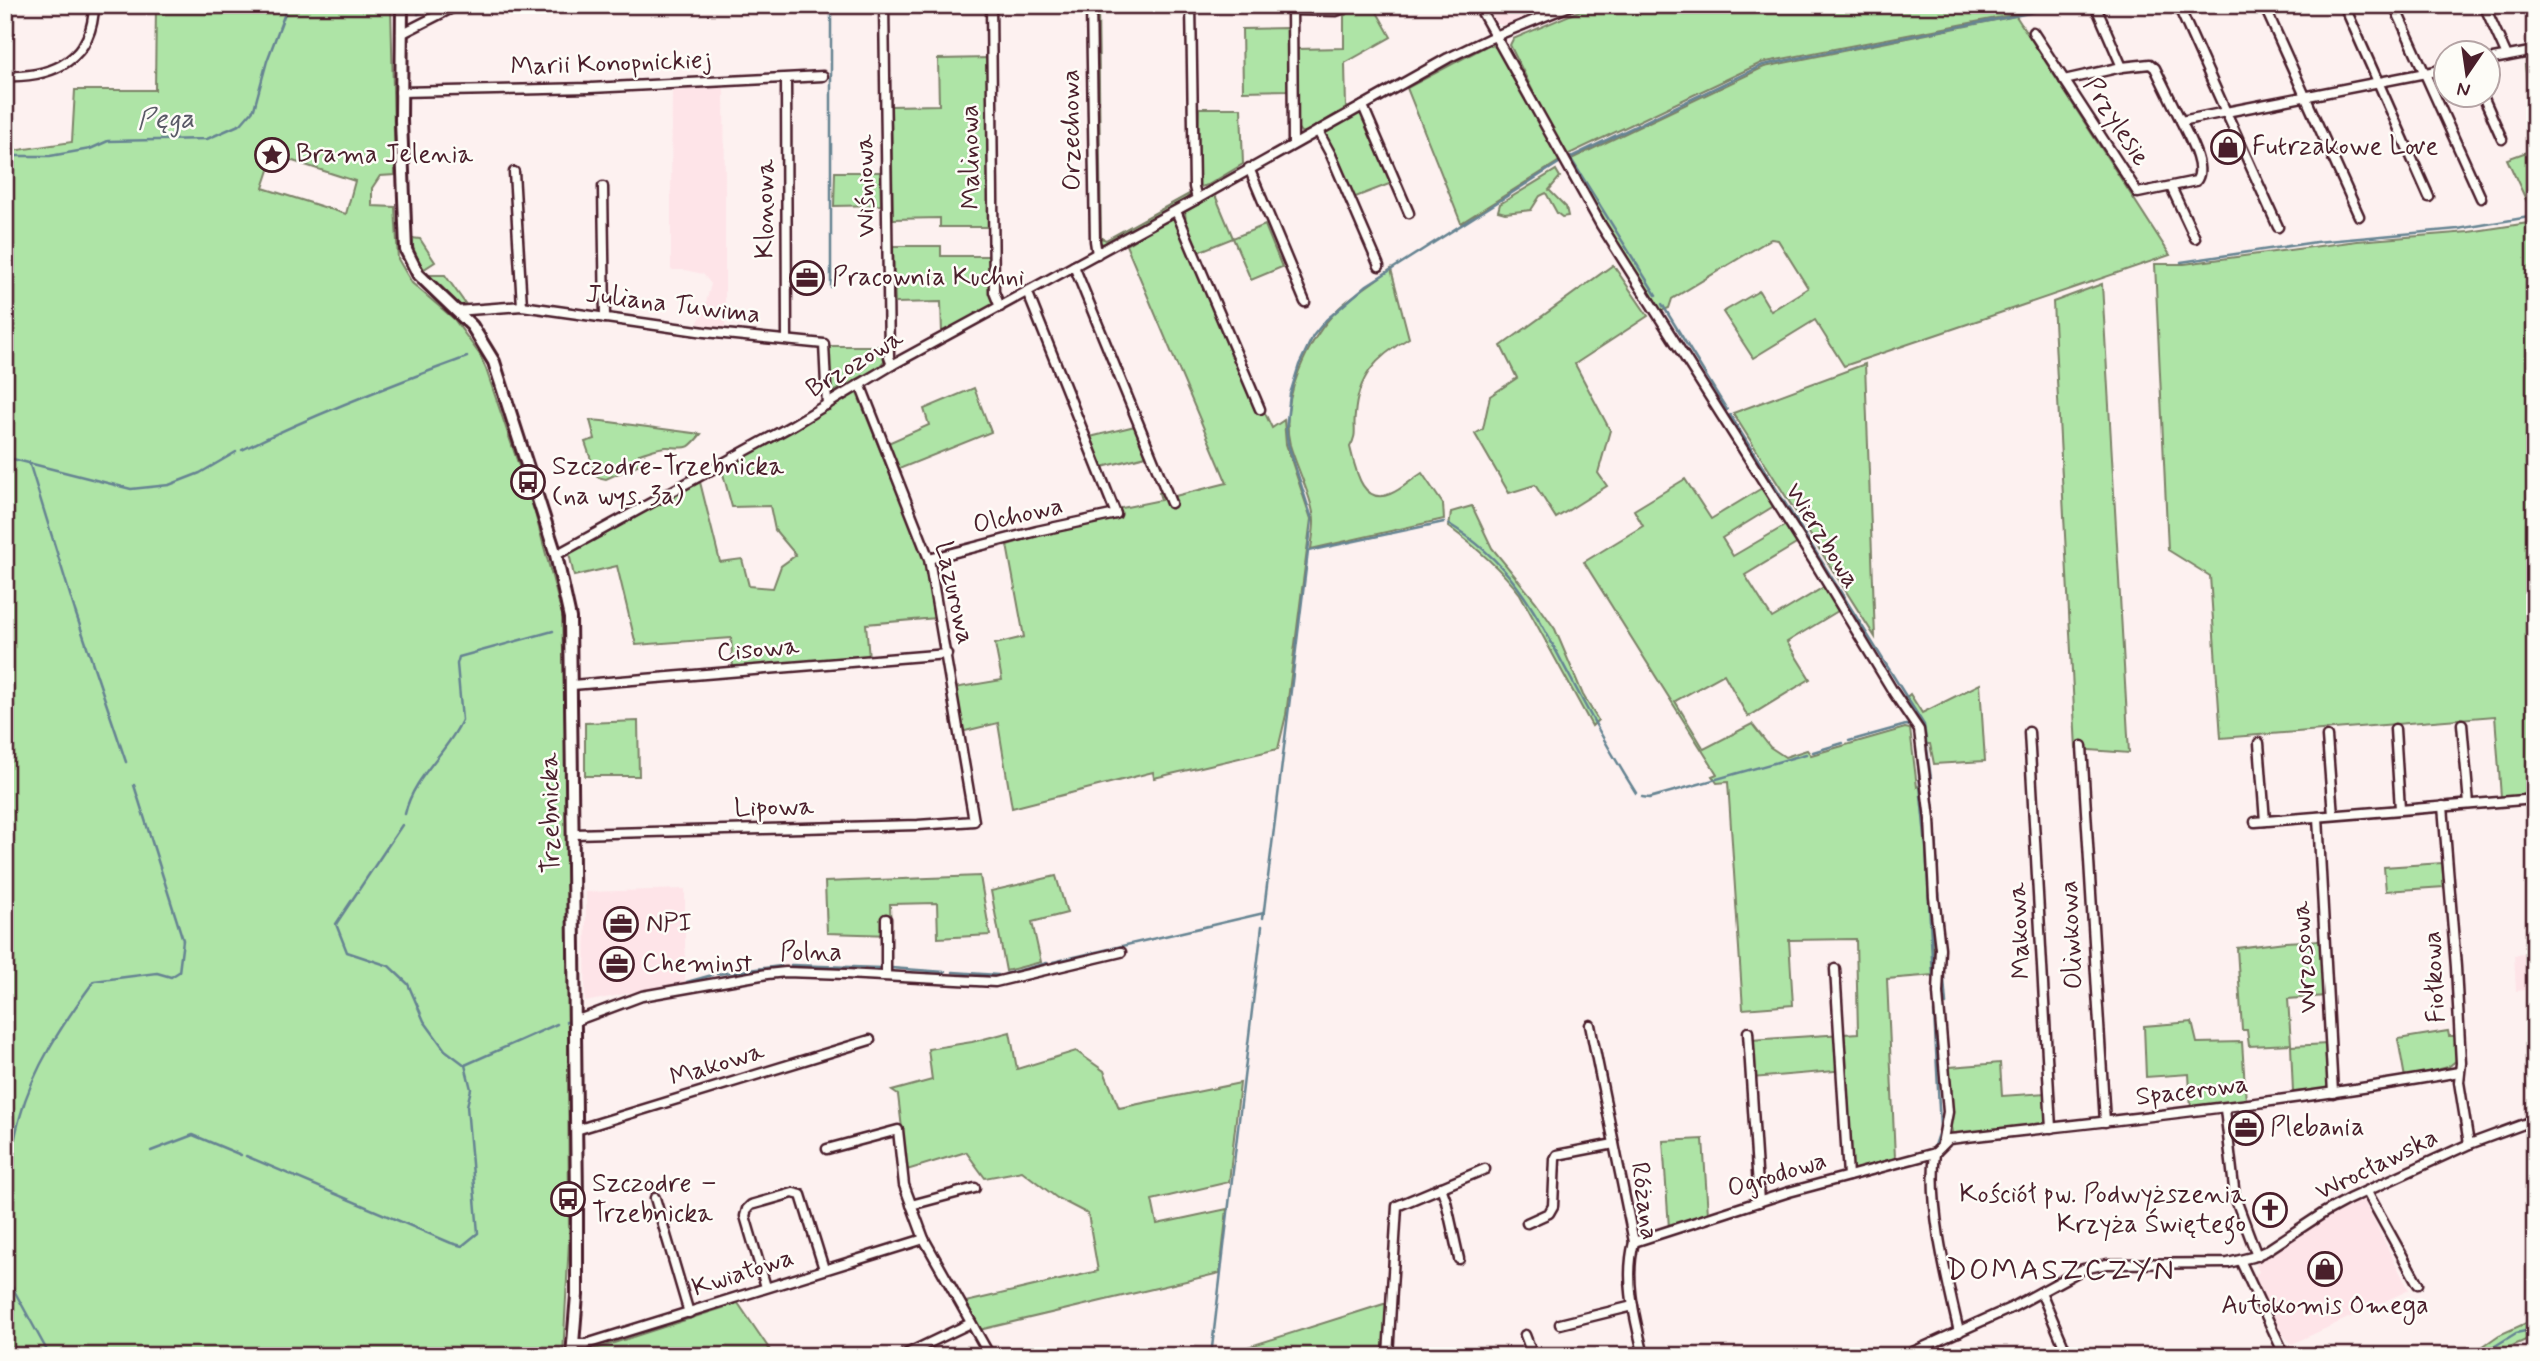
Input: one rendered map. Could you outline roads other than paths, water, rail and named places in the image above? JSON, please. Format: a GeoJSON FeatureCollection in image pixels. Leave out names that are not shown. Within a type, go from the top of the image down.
{"type":"FeatureCollection","features":[{"type":"Feature","properties":{"kind":"street"},"geometry":{"type":"LineString","coordinates":[[5,76],[36,75],[54,71],[72,60],[86,42],[91,30],[94,5]]}},
{"type":"Feature","properties":{"kind":"street","name":"Trzebnicka"},"geometry":{"type":"LineString","coordinates":[[402,5],[400,92],[406,250],[418,274],[481,337],[499,373],[556,555],[570,618],[577,1279],[573,1350]]}},
{"type":"Feature","properties":{"kind":"street"},"geometry":{"type":"LineString","coordinates":[[401,34],[458,5]]}},
{"type":"Feature","properties":{"kind":"street","name":"Wiśniowa"},"geometry":{"type":"LineString","coordinates":[[884,5],[889,357],[892,365]]}},
{"type":"Feature","properties":{"kind":"street","name":"Malinowa"},"geometry":{"type":"LineString","coordinates":[[991,5],[994,292],[1000,307]]}},
{"type":"Feature","properties":{"kind":"street","name":"Orzechowa"},"geometry":{"type":"LineString","coordinates":[[1091,5],[1097,254]]}},
{"type":"Feature","properties":{"kind":"street"},"geometry":{"type":"LineString","coordinates":[[1191,5],[1194,187],[1198,200]]}},
{"type":"Feature","properties":{"kind":"street"},"geometry":{"type":"LineString","coordinates":[[1293,144],[1292,8],[1336,11],[1353,5]]}},
{"type":"Feature","properties":{"kind":"street","name":"Wierzbowa"},"geometry":{"type":"LineString","coordinates":[[1478,5],[1601,225],[1919,730],[1930,818],[1940,948],[1938,993],[1948,1112],[1942,1144]]}},
{"type":"Feature","properties":{"kind":"street","name":"Brzozowa"},"geometry":{"type":"LineString","coordinates":[[556,555],[827,405],[892,365],[1198,200],[1448,58],[1494,36],[1572,5]]}},
{"type":"Feature","properties":{"kind":"street"},"geometry":{"type":"LineString","coordinates":[[2178,5],[2278,226]]}},
{"type":"Feature","properties":{"kind":"street"},"geometry":{"type":"LineString","coordinates":[[2264,5],[2359,216]]}},
{"type":"Feature","properties":{"kind":"street"},"geometry":{"type":"LineString","coordinates":[[2344,5],[2429,197]]}},
{"type":"Feature","properties":{"kind":"street"},"geometry":{"type":"LineString","coordinates":[[2394,5],[2481,198]]}},
{"type":"Feature","properties":{"kind":"street"},"geometry":{"type":"LineString","coordinates":[[2484,5],[2507,56]]}},
{"type":"Feature","properties":{"kind":"street","name":"Przylesie"},"geometry":{"type":"LineString","coordinates":[[2096,8],[2122,67]]}},
{"type":"Feature","properties":{"kind":"street","name":"Przylesie"},"geometry":{"type":"LineString","coordinates":[[2033,32],[2064,80],[2138,193],[2196,181],[2201,173],[2182,121],[2153,66],[2141,64],[2064,80]]}},
{"type":"Feature","properties":{"kind":"street"},"geometry":{"type":"LineString","coordinates":[[2502,57],[2535,51]]}},
{"type":"Feature","properties":{"kind":"street"},"geometry":{"type":"LineString","coordinates":[[2182,121],[2432,72]]}},
{"type":"Feature","properties":{"kind":"street","name":"Marii Konopnickiej"},"geometry":{"type":"LineString","coordinates":[[400,92],[591,88],[823,76]]}},
{"type":"Feature","properties":{"kind":"street","name":"Klonowa"},"geometry":{"type":"LineString","coordinates":[[786,79],[787,339]]}},
{"type":"Feature","properties":{"kind":"street"},"geometry":{"type":"LineString","coordinates":[[1363,106],[1409,213]]}},
{"type":"Feature","properties":{"kind":"street"},"geometry":{"type":"LineString","coordinates":[[2488,108],[2502,139]]}},
{"type":"Feature","properties":{"kind":"street"},"geometry":{"type":"LineString","coordinates":[[1318,131],[1331,155],[1378,266]]}},
{"type":"Feature","properties":{"kind":"street"},"geometry":{"type":"LineString","coordinates":[[1250,169],[1305,302]]}},
{"type":"Feature","properties":{"kind":"street"},"geometry":{"type":"LineString","coordinates":[[514,172],[522,306]]}},
{"type":"Feature","properties":{"kind":"street"},"geometry":{"type":"LineString","coordinates":[[603,187],[605,318]]}},
{"type":"Feature","properties":{"kind":"street","name":"Przylesie"},"geometry":{"type":"LineString","coordinates":[[2171,187],[2195,238]]}},
{"type":"Feature","properties":{"kind":"street"},"geometry":{"type":"LineString","coordinates":[[1176,211],[1259,410]]}},
{"type":"Feature","properties":{"kind":"street"},"geometry":{"type":"LineString","coordinates":[[1074,266],[1171,503]]}},
{"type":"Feature","properties":{"kind":"street","name":"Olchowa"},"geometry":{"type":"LineString","coordinates":[[929,559],[1116,514],[1027,291]]}},
{"type":"Feature","properties":{"kind":"street","name":"Juliana Tuwima"},"geometry":{"type":"LineString","coordinates":[[456,311],[522,306],[705,332],[824,344],[827,405]]}},
{"type":"Feature","properties":{"kind":"street","name":"Lazurowa"},"geometry":{"type":"LineString","coordinates":[[860,384],[929,559],[974,821]]}},
{"type":"Feature","properties":{"kind":"street","name":"Cisowa"},"geometry":{"type":"LineString","coordinates":[[572,685],[947,654]]}},
{"type":"Feature","properties":{"kind":"street"},"geometry":{"type":"LineString","coordinates":[[2462,724],[2469,804]]}},
{"type":"Feature","properties":{"kind":"street"},"geometry":{"type":"LineString","coordinates":[[2395,729],[2400,809]]}},
{"type":"Feature","properties":{"kind":"street","name":"Makowa"},"geometry":{"type":"LineString","coordinates":[[2029,732],[2051,1128]]}},
{"type":"Feature","properties":{"kind":"street"},"geometry":{"type":"LineString","coordinates":[[2327,737],[2333,815]]}},
{"type":"Feature","properties":{"kind":"street"},"geometry":{"type":"LineString","coordinates":[[2259,743],[2266,821]]}},
{"type":"Feature","properties":{"kind":"street","name":"Oliwkowa"},"geometry":{"type":"LineString","coordinates":[[2082,746],[2105,1122]]}},
{"type":"Feature","properties":{"kind":"street"},"geometry":{"type":"LineString","coordinates":[[2255,822],[2535,799]]}},
{"type":"Feature","properties":{"kind":"street","name":"Fiołkowa"},"geometry":{"type":"LineString","coordinates":[[2443,806],[2456,967],[2461,1063],[2459,1072],[2469,1144]]}},
{"type":"Feature","properties":{"kind":"street","name":"Wrzosowa"},"geometry":{"type":"LineString","coordinates":[[2318,817],[2333,1094]]}},
{"type":"Feature","properties":{"kind":"street","name":"Lipowa"},"geometry":{"type":"LineString","coordinates":[[574,834],[918,825],[974,821]]}},
{"type":"Feature","properties":{"kind":"street"},"geometry":{"type":"LineString","coordinates":[[886,919],[886,975]]}},
{"type":"Feature","properties":{"kind":"street","name":"Polna"},"geometry":{"type":"LineString","coordinates":[[575,1021],[642,996],[738,978],[786,972],[995,982],[1121,951]]}},
{"type":"Feature","properties":{"kind":"street"},"geometry":{"type":"LineString","coordinates":[[1835,970],[1848,1176]]}},
{"type":"Feature","properties":{"kind":"street","name":"Różana"},"geometry":{"type":"LineString","coordinates":[[1590,1025],[1634,1242],[1629,1270],[1633,1306],[1644,1356]]}},
{"type":"Feature","properties":{"kind":"street"},"geometry":{"type":"LineString","coordinates":[[1748,1032],[1759,1202]]}},
{"type":"Feature","properties":{"kind":"street","name":"Makowa"},"geometry":{"type":"LineString","coordinates":[[576,1130],[870,1040]]}},
{"type":"Feature","properties":{"kind":"street","name":"Spacerowa"},"geometry":{"type":"LineString","coordinates":[[1942,1144],[1950,1139],[2225,1109],[2333,1094],[2459,1072]]}},
{"type":"Feature","properties":{"kind":"street"},"geometry":{"type":"LineString","coordinates":[[2225,1109],[2230,1173],[2235,1197],[2257,1256]]}},
{"type":"Feature","properties":{"kind":"street","name":"Wrocławska"},"geometry":{"type":"LineString","coordinates":[[1904,1356],[1959,1332],[2083,1269],[2095,1266],[2241,1262],[2257,1256],[2325,1212],[2469,1144],[2535,1120]]}},
{"type":"Feature","properties":{"kind":"street"},"geometry":{"type":"LineString","coordinates":[[827,1149],[898,1130],[904,1185],[911,1205],[925,1239],[989,1356]]}},
{"type":"Feature","properties":{"kind":"street","name":"Różana"},"geometry":{"type":"LineString","coordinates":[[1528,1223],[1549,1213],[1553,1206],[1557,1155],[1614,1144]]}},
{"type":"Feature","properties":{"kind":"street"},"geometry":{"type":"LineString","coordinates":[[1942,1144],[1935,1153],[1933,1169],[1937,1216],[1959,1332]]}},
{"type":"Feature","properties":{"kind":"street","name":"Ogrodowa"},"geometry":{"type":"LineString","coordinates":[[1634,1242],[1759,1202],[1935,1153]]}},
{"type":"Feature","properties":{"kind":"street"},"geometry":{"type":"LineString","coordinates":[[1388,1356],[1397,1206],[1485,1169]]}},
{"type":"Feature","properties":{"kind":"street"},"geometry":{"type":"LineString","coordinates":[[1441,1187],[1459,1259]]}},
{"type":"Feature","properties":{"kind":"street"},"geometry":{"type":"LineString","coordinates":[[911,1205],[975,1188]]}},
{"type":"Feature","properties":{"kind":"street"},"geometry":{"type":"LineString","coordinates":[[2367,1192],[2418,1284]]}},
{"type":"Feature","properties":{"kind":"street"},"geometry":{"type":"LineString","coordinates":[[766,1287],[746,1216],[751,1205],[793,1193],[802,1195],[824,1269]]}},
{"type":"Feature","properties":{"kind":"street"},"geometry":{"type":"LineString","coordinates":[[655,1198],[689,1313]]}},
{"type":"Feature","properties":{"kind":"street","name":"Kwiatowa"},"geometry":{"type":"LineString","coordinates":[[573,1350],[925,1239]]}},
{"type":"Feature","properties":{"kind":"street"},"geometry":{"type":"LineString","coordinates":[[2241,1262],[2285,1356]]}},
{"type":"Feature","properties":{"kind":"street"},"geometry":{"type":"LineString","coordinates":[[2041,1292],[2068,1356]]}},
{"type":"Feature","properties":{"kind":"street"},"geometry":{"type":"LineString","coordinates":[[1560,1324],[1633,1306]]}},
{"type":"Feature","properties":{"kind":"street"},"geometry":{"type":"LineString","coordinates":[[902,1356],[971,1324]]}},
{"type":"Feature","properties":{"kind":"street"},"geometry":{"type":"LineString","coordinates":[[1525,1335],[1534,1356]]}},
{"type":"Feature","properties":{"kind":"waterway","name":"Pęga"},"geometry":{"type":"LineString","coordinates":[[5,156],[50,156],[90,149],[108,141],[207,139],[241,124],[254,109],[267,61],[288,5]]}},
{"type":"Feature","properties":{"kind":"waterway"},"geometry":{"type":"LineString","coordinates":[[418,14],[434,5]]}},
{"type":"Feature","properties":{"kind":"waterway"},"geometry":{"type":"LineString","coordinates":[[831,5],[831,287]]}},
{"type":"Feature","properties":{"kind":"waterway"},"geometry":{"type":"LineString","coordinates":[[1567,159],[1763,65],[2070,5]]}},
{"type":"Feature","properties":{"kind":"waterway"},"geometry":{"type":"LineString","coordinates":[[1571,159],[1656,295]]}},
{"type":"Feature","properties":{"kind":"waterway"},"geometry":{"type":"LineString","coordinates":[[1263,918],[1312,519],[1288,444],[1286,429],[1290,394],[1299,365],[1313,336],[1326,320],[1367,285],[1562,161]]}},
{"type":"Feature","properties":{"kind":"waterway"},"geometry":{"type":"LineString","coordinates":[[2181,262],[2316,242],[2458,229],[2535,216]]}},
{"type":"Feature","properties":{"kind":"waterway"},"geometry":{"type":"LineString","coordinates":[[1662,304],[1727,410]]}},
{"type":"Feature","properties":{"kind":"waterway"},"geometry":{"type":"LineString","coordinates":[[242,450],[353,400],[467,357]]}},
{"type":"Feature","properties":{"kind":"waterway"},"geometry":{"type":"LineString","coordinates":[[1730,415],[1924,725],[1931,779]]}},
{"type":"Feature","properties":{"kind":"waterway"},"geometry":{"type":"LineString","coordinates":[[5,457],[131,489],[169,485],[200,473],[236,452]]}},
{"type":"Feature","properties":{"kind":"waterway"},"geometry":{"type":"LineString","coordinates":[[29,462],[126,762]]}},
{"type":"Feature","properties":{"kind":"waterway"},"geometry":{"type":"LineString","coordinates":[[1308,551],[1444,522]]}},
{"type":"Feature","properties":{"kind":"waterway"},"geometry":{"type":"LineString","coordinates":[[1449,524],[1491,556],[1521,592],[1636,793]]}},
{"type":"Feature","properties":{"kind":"waterway"},"geometry":{"type":"LineString","coordinates":[[405,814],[415,788],[462,720],[457,664],[459,657],[553,631]]}},
{"type":"Feature","properties":{"kind":"waterway"},"geometry":{"type":"LineString","coordinates":[[1849,741],[1906,725],[1911,726],[1915,733],[1926,847],[1933,976]]}},
{"type":"Feature","properties":{"kind":"waterway"},"geometry":{"type":"LineString","coordinates":[[1813,752],[1843,743]]}},
{"type":"Feature","properties":{"kind":"waterway"},"geometry":{"type":"LineString","coordinates":[[1642,797],[1649,798],[1806,754]]}},
{"type":"Feature","properties":{"kind":"waterway"},"geometry":{"type":"LineString","coordinates":[[5,1181],[20,1117],[41,1063],[94,981],[157,973],[171,977],[179,972],[183,940],[134,785]]}},
{"type":"Feature","properties":{"kind":"waterway"},"geometry":{"type":"LineString","coordinates":[[1932,791],[1937,849]]}},
{"type":"Feature","properties":{"kind":"waterway"},"geometry":{"type":"LineString","coordinates":[[246,1156],[451,1243],[462,1246],[478,1233],[467,1106],[471,1089],[465,1065],[445,1050],[424,1021],[408,984],[389,966],[347,952],[336,924],[402,825]]}},
{"type":"Feature","properties":{"kind":"waterway"},"geometry":{"type":"LineString","coordinates":[[1937,859],[1938,866]]}},
{"type":"Feature","properties":{"kind":"waterway"},"geometry":{"type":"LineString","coordinates":[[1939,892],[1941,917]]}},
{"type":"Feature","properties":{"kind":"waterway"},"geometry":{"type":"LineString","coordinates":[[1053,962],[1264,913]]}},
{"type":"Feature","properties":{"kind":"waterway"},"geometry":{"type":"LineString","coordinates":[[1211,1356],[1262,926]]}},
{"type":"Feature","properties":{"kind":"waterway"},"geometry":{"type":"LineString","coordinates":[[1005,974],[1047,963]]}},
{"type":"Feature","properties":{"kind":"waterway"},"geometry":{"type":"LineString","coordinates":[[791,965],[881,968]]}},
{"type":"Feature","properties":{"kind":"waterway"},"geometry":{"type":"LineString","coordinates":[[717,974],[781,966]]}},
{"type":"Feature","properties":{"kind":"waterway"},"geometry":{"type":"LineString","coordinates":[[1943,966],[1946,1004]]}},
{"type":"Feature","properties":{"kind":"waterway"},"geometry":{"type":"LineString","coordinates":[[891,968],[945,972]]}},
{"type":"Feature","properties":{"kind":"waterway"},"geometry":{"type":"LineString","coordinates":[[953,972],[998,975]]}},
{"type":"Feature","properties":{"kind":"waterway"},"geometry":{"type":"LineString","coordinates":[[687,982],[712,975]]}},
{"type":"Feature","properties":{"kind":"waterway"},"geometry":{"type":"LineString","coordinates":[[1933,1149],[1940,1128],[1934,1011]]}},
{"type":"Feature","properties":{"kind":"waterway"},"geometry":{"type":"LineString","coordinates":[[465,1065],[557,1024]]}},
{"type":"Feature","properties":{"kind":"waterway"},"geometry":{"type":"LineString","coordinates":[[151,1151],[193,1135],[241,1155]]}},
{"type":"Feature","properties":{"kind":"waterway"},"geometry":{"type":"LineString","coordinates":[[5,1274],[50,1356]]}},
{"type":"Feature","properties":{"kind":"waterway"},"geometry":{"type":"LineString","coordinates":[[2479,1356],[2516,1333],[2535,1329]]}},
{"type":"Feature","properties":{"kind":"place","name":"Futrzakowe Love"},"geometry":{"type":"Point","coordinates":[2228,147]}},
{"type":"Feature","properties":{"kind":"place","name":"Brama Jelenia"},"geometry":{"type":"Point","coordinates":[272,155]}},
{"type":"Feature","properties":{"kind":"place","name":"Pracownia Kuchni"},"geometry":{"type":"Point","coordinates":[807,278]}},
{"type":"Feature","properties":{"kind":"place","name":"Szczodre-Trzebnicka (na wys. 3a)"},"geometry":{"type":"Point","coordinates":[528,482]}},
{"type":"Feature","properties":{"kind":"place","name":"NPI"},"geometry":{"type":"Point","coordinates":[621,924]}},
{"type":"Feature","properties":{"kind":"place","name":"Cheminst"},"geometry":{"type":"Point","coordinates":[617,964]}},
{"type":"Feature","properties":{"kind":"place","name":"Plebania"},"geometry":{"type":"Point","coordinates":[2246,1128]}},
{"type":"Feature","properties":{"kind":"place","name":"Szczodre – Trzebnicka"},"geometry":{"type":"Point","coordinates":[568,1199]}},
{"type":"Feature","properties":{"kind":"place","name":"Kościół pw. Podwyższenia Krzyża Świętego"},"geometry":{"type":"Point","coordinates":[2270,1210]}},
{"type":"Feature","properties":{"kind":"place","name":"Autokomis Omega"},"geometry":{"type":"Point","coordinates":[2325,1269]}},
{"type":"Feature","properties":{"kind":"district","name":"DOMASZCZYN"},"geometry":{"type":"Point","coordinates":[2061,1270]}}]}
